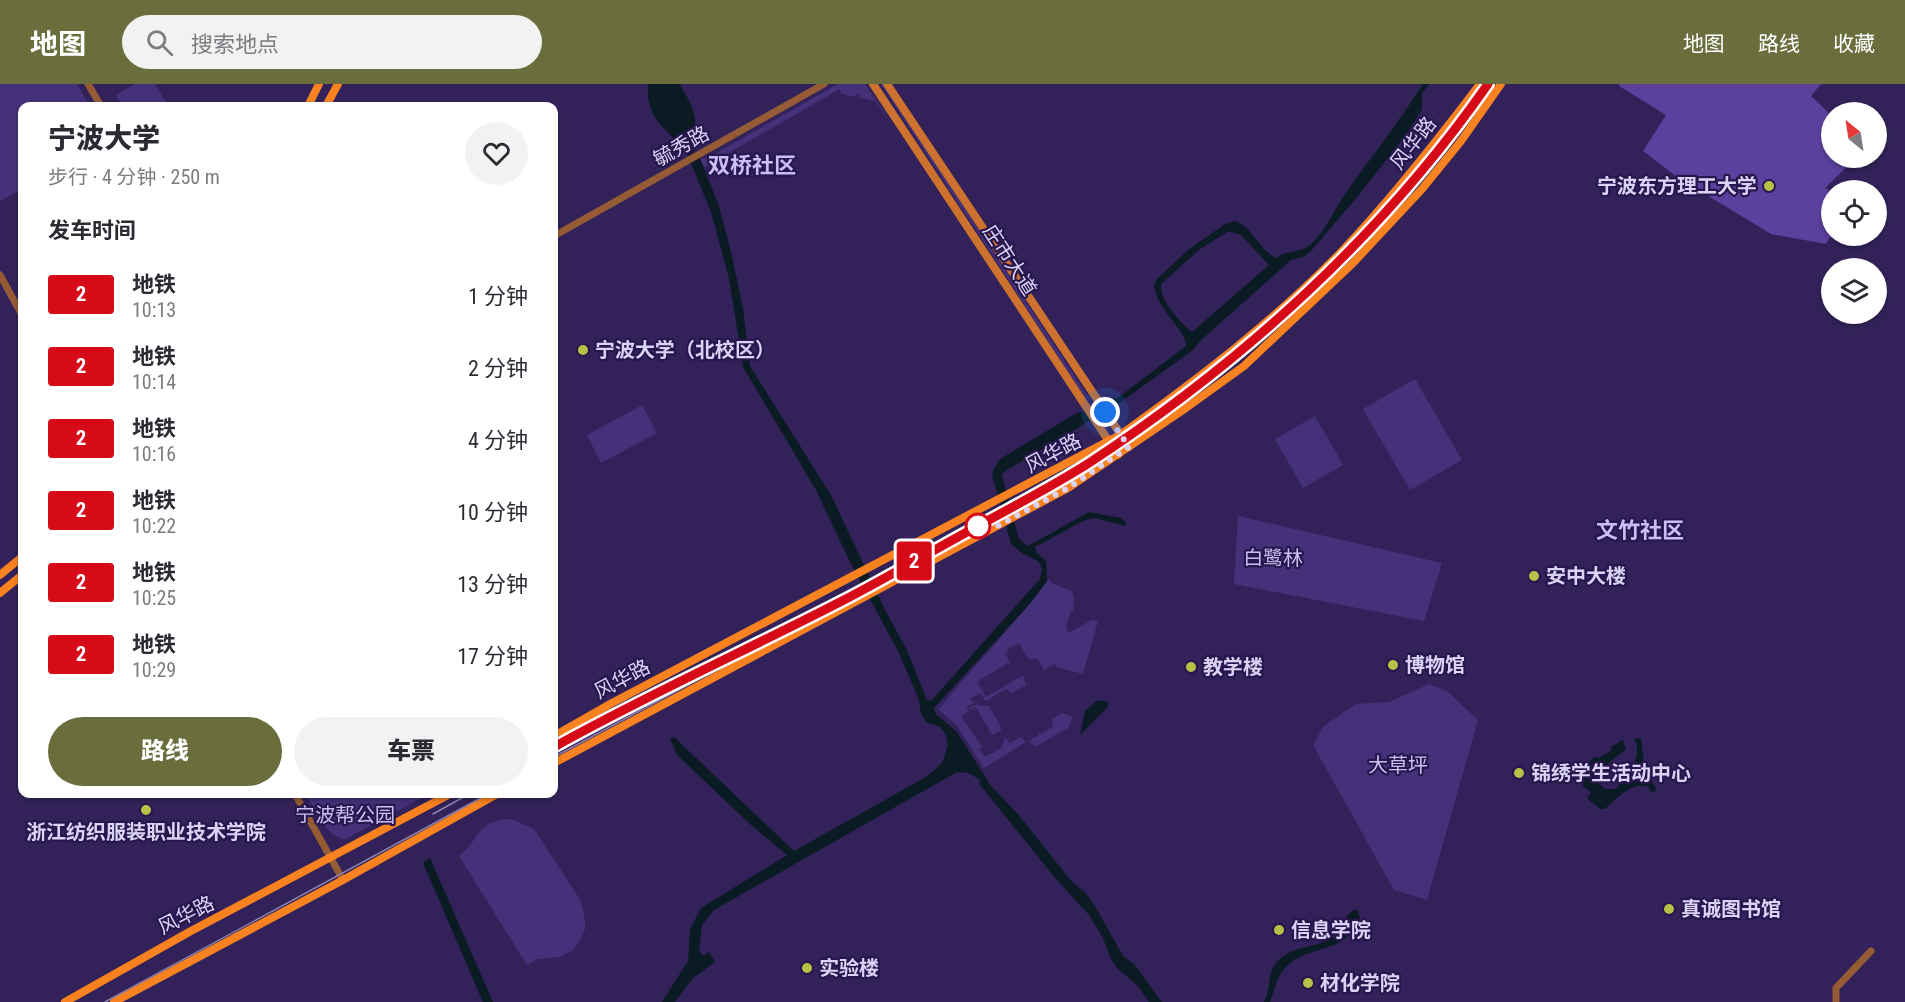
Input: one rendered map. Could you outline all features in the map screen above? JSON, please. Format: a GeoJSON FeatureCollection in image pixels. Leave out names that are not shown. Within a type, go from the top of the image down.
{"type":"FeatureCollection","features":[{"type":"Feature","properties":{"kind":"main road"},"geometry":{"type":"LineString","coordinates":[[310,102],[319,84]]}},
{"type":"Feature","properties":{"kind":"main road"},"geometry":{"type":"LineString","coordinates":[[328,102],[338,84]]}},
{"type":"Feature","properties":{"kind":"main road","name":"庄市大道"},"geometry":{"type":"LineString","coordinates":[[873,84],[1118,455]]}},
{"type":"Feature","properties":{"kind":"main road","name":"庄市大道"},"geometry":{"type":"LineString","coordinates":[[887,84],[1129,447]]}},
{"type":"Feature","properties":{"kind":"main road","name":"风华路"},"geometry":{"type":"LineString","coordinates":[[558,734],[1120,435],[1173,397],[1264,323],[1342,250],[1411,174],[1480,84]]}},
{"type":"Feature","properties":{"kind":"main road","name":"风华路"},"geometry":{"type":"LineString","coordinates":[[558,761],[1068,488],[1244,366],[1345,271],[1422,189],[1461,141],[1501,84]]}},
{"type":"Feature","properties":{"kind":"main road"},"geometry":{"type":"LineString","coordinates":[[0,575],[18,560]]}},
{"type":"Feature","properties":{"kind":"main road"},"geometry":{"type":"LineString","coordinates":[[0,593],[18,578]]}},
{"type":"Feature","properties":{"kind":"main road","name":"风华路"},"geometry":{"type":"LineString","coordinates":[[65,1002],[164,945],[443,798]]}},
{"type":"Feature","properties":{"kind":"main road"},"geometry":{"type":"LineString","coordinates":[[114,1002],[343,880],[490,798]]}},
{"type":"Feature","properties":{"kind":"street"},"geometry":{"type":"LineString","coordinates":[[88,84],[99,102]]}},
{"type":"Feature","properties":{"kind":"street","name":"毓秀路"},"geometry":{"type":"LineString","coordinates":[[558,234],[824,84]]}},
{"type":"Feature","properties":{"kind":"street"},"geometry":{"type":"LineString","coordinates":[[0,275],[18,308]]}},
{"type":"Feature","properties":{"kind":"street"},"geometry":{"type":"LineString","coordinates":[[297,798],[343,880]]}},
{"type":"Feature","properties":{"kind":"street"},"geometry":{"type":"LineString","coordinates":[[1836,1002],[1836,988],[1871,951]]}},
{"type":"Feature","properties":{"kind":"green space"},"geometry":{"type":"Polygon","coordinates":[[[0,84],[77,84],[88,102],[18,102],[18,191],[0,201],[0,84]]]}},
{"type":"Feature","properties":{"kind":"green space"},"geometry":{"type":"Polygon","coordinates":[[[135,84],[155,84],[166,102],[120,102],[116,95],[135,84]]]}},
{"type":"Feature","properties":{"kind":"green space"},"geometry":{"type":"Polygon","coordinates":[[[838,84],[865,84],[893,125],[875,101],[861,98],[858,94],[853,97],[841,93],[840,89],[704,167],[700,159],[709,157],[838,84]]]}},
{"type":"Feature","properties":{"kind":"green space"},"geometry":{"type":"Polygon","coordinates":[[[881,84],[884,84],[1088,397],[1086,399],[881,84]]]}},
{"type":"Feature","properties":{"kind":"green space"},"geometry":{"type":"Polygon","coordinates":[[[1415,379],[1462,460],[1410,490],[1363,409],[1415,379]]]}},
{"type":"Feature","properties":{"kind":"green space"},"geometry":{"type":"Polygon","coordinates":[[[642,405],[657,433],[601,463],[587,435],[642,405]]]}},
{"type":"Feature","properties":{"kind":"green space"},"geometry":{"type":"Polygon","coordinates":[[[1315,416],[1343,465],[1303,488],[1275,439],[1315,416]]]}},
{"type":"Feature","properties":{"kind":"green space","name":"白鹭林"},"geometry":{"type":"Polygon","coordinates":[[[1238,516],[1442,563],[1424,621],[1234,584],[1238,516]]]}},
{"type":"Feature","properties":{"kind":"green space"},"geometry":{"type":"Polygon","coordinates":[[[1049,579],[1053,584],[1072,591],[1073,611],[1071,610],[1066,627],[1068,633],[1092,620],[1098,621],[1083,674],[1057,667],[1055,664],[1044,670],[1037,658],[1029,660],[1019,643],[1007,649],[1008,652],[1005,654],[1012,666],[1008,663],[977,682],[986,697],[1023,675],[1026,685],[1012,693],[1006,689],[986,701],[980,693],[971,698],[968,695],[974,703],[966,707],[969,711],[961,716],[983,748],[979,749],[985,757],[1001,748],[1005,737],[1010,743],[1021,737],[1026,742],[984,768],[957,726],[935,706],[939,709],[1049,579]]]}},
{"type":"Feature","properties":{"kind":"green space","name":"大草坪"},"geometry":{"type":"Polygon","coordinates":[[[1429,684],[1447,691],[1478,720],[1427,900],[1394,890],[1313,745],[1324,726],[1356,704],[1389,702],[1429,684]]]}},
{"type":"Feature","properties":{"kind":"green space"},"geometry":{"type":"Polygon","coordinates":[[[976,705],[989,706],[1001,730],[992,735],[977,709],[975,707],[970,710],[969,708],[976,705]]]}},
{"type":"Feature","properties":{"kind":"green space"},"geometry":{"type":"Polygon","coordinates":[[[1063,713],[1073,717],[1068,728],[1035,747],[1028,740],[1031,741],[1033,737],[1044,733],[1044,730],[1046,732],[1049,727],[1053,728],[1052,719],[1063,713]]]}},
{"type":"Feature","properties":{"kind":"green space","name":"宁波帮公园"},"geometry":{"type":"Polygon","coordinates":[[[308,798],[421,798],[346,839],[332,833],[317,815],[308,798]]]}},
{"type":"Feature","properties":{"kind":"green space"},"geometry":{"type":"Polygon","coordinates":[[[512,819],[534,829],[581,901],[585,921],[585,929],[573,950],[560,957],[537,959],[527,965],[459,856],[485,827],[500,820],[512,819]]]}},
{"type":"Feature","properties":{"kind":"shaded area"},"geometry":{"type":"Polygon","coordinates":[[[1620,84],[1821,84],[1811,96],[1821,106],[1821,168],[1846,168],[1833,180],[1821,180],[1821,243],[1771,234],[1677,177],[1643,151],[1666,115],[1619,86],[1620,84]]]}},
{"type":"Feature","properties":{"kind":"water"},"geometry":{"type":"Polygon","coordinates":[[[648,84],[680,84],[691,105],[695,119],[692,138],[695,151],[688,156],[655,117],[648,97],[648,84]]]}},
{"type":"Feature","properties":{"kind":"water"},"geometry":{"type":"Polygon","coordinates":[[[1423,84],[1429,84],[1422,94],[1422,109],[1408,132],[1311,251],[1303,257],[1291,260],[1200,341],[1193,350],[1121,402],[1004,472],[1002,475],[1019,539],[1028,546],[1089,512],[1121,518],[1126,522],[1125,526],[1095,518],[1085,520],[1035,547],[1037,553],[1046,561],[1047,581],[1029,605],[934,708],[936,714],[957,732],[991,786],[1018,814],[1072,882],[1085,892],[1123,956],[1134,964],[1162,1002],[1149,1002],[1138,986],[1117,968],[1089,915],[1056,879],[980,785],[979,779],[968,773],[957,772],[714,910],[702,925],[699,951],[703,956],[709,952],[715,962],[693,978],[675,1002],[662,1002],[688,961],[690,929],[701,908],[787,855],[751,825],[677,755],[670,739],[674,737],[794,851],[926,777],[942,763],[948,746],[946,735],[940,727],[926,722],[921,714],[919,700],[899,653],[848,558],[816,490],[743,367],[729,278],[711,212],[690,161],[699,156],[719,206],[743,308],[750,366],[832,497],[886,612],[906,648],[927,700],[931,701],[1040,579],[1042,568],[1038,561],[1023,554],[1011,544],[992,475],[1000,459],[1075,414],[1119,397],[1186,346],[1182,334],[1160,303],[1154,286],[1156,280],[1188,250],[1225,224],[1235,221],[1241,224],[1276,258],[1302,249],[1316,240],[1343,197],[1423,84]],[[1229,231],[1200,249],[1161,284],[1163,297],[1167,304],[1176,317],[1192,332],[1269,265],[1241,235],[1229,231]]]}},
{"type":"Feature","properties":{"kind":"water"},"geometry":{"type":"Polygon","coordinates":[[[1098,700],[1108,702],[1107,708],[1080,735],[1085,711],[1098,700]]]}},
{"type":"Feature","properties":{"kind":"water"},"geometry":{"type":"Polygon","coordinates":[[[1641,738],[1645,770],[1657,790],[1651,793],[1649,787],[1631,788],[1605,809],[1600,809],[1587,798],[1591,792],[1583,786],[1582,768],[1595,757],[1599,758],[1611,751],[1611,747],[1623,740],[1626,749],[1598,772],[1595,779],[1605,789],[1616,789],[1636,759],[1637,746],[1634,739],[1641,738]]]}},
{"type":"Feature","properties":{"kind":"water"},"geometry":{"type":"Polygon","coordinates":[[[430,858],[493,1002],[483,1002],[423,863],[430,858]]]}},
{"type":"Feature","properties":{"kind":"water"},"geometry":{"type":"Polygon","coordinates":[[[1357,909],[1360,918],[1348,936],[1336,944],[1296,959],[1282,972],[1270,1002],[1264,1002],[1272,970],[1277,962],[1291,952],[1333,937],[1349,914],[1357,909]]]}},
{"type":"Feature","properties":{"kind":"railway"},"geometry":{"type":"LineString","coordinates":[[558,755],[1025,504],[1093,463],[1158,419],[1282,320],[1339,265],[1394,208],[1445,147],[1492,84]]}},
{"type":"Feature","properties":{"kind":"railway"},"geometry":{"type":"LineString","coordinates":[[433,814],[462,798]]}},
{"type":"Feature","properties":{"kind":"railway"},"geometry":{"type":"LineString","coordinates":[[105,1002],[481,798]]}},
{"type":"Feature","properties":{"kind":"metro line","name":"2"},"geometry":{"type":"LineString","coordinates":[[558,745],[608,717],[888,576],[1056,483],[1162,412],[1234,356],[1328,272],[1398,198],[1488,84]]}},
{"type":"Feature","properties":{"kind":"place","name":"宁波东方理工大学"},"geometry":{"type":"Point","coordinates":[1769,186]}},
{"type":"Feature","properties":{"kind":"place","name":"宁波大学（北校区）"},"geometry":{"type":"Point","coordinates":[583,350]}},
{"type":"Feature","properties":{"kind":"place","name":"安中大楼"},"geometry":{"type":"Point","coordinates":[1534,576]}},
{"type":"Feature","properties":{"kind":"place","name":"博物馆"},"geometry":{"type":"Point","coordinates":[1393,665]}},
{"type":"Feature","properties":{"kind":"place","name":"教学楼"},"geometry":{"type":"Point","coordinates":[1191,667]}},
{"type":"Feature","properties":{"kind":"place","name":"锦绣学生活动中心"},"geometry":{"type":"Point","coordinates":[1519,773]}},
{"type":"Feature","properties":{"kind":"place","name":"浙江纺织服装职业技术学院"},"geometry":{"type":"Point","coordinates":[146,810]}},
{"type":"Feature","properties":{"kind":"place","name":"真诚图书馆"},"geometry":{"type":"Point","coordinates":[1669,909]}},
{"type":"Feature","properties":{"kind":"place","name":"信息学院"},"geometry":{"type":"Point","coordinates":[1279,930]}},
{"type":"Feature","properties":{"kind":"place","name":"实验楼"},"geometry":{"type":"Point","coordinates":[807,968]}},
{"type":"Feature","properties":{"kind":"place","name":"材化学院"},"geometry":{"type":"Point","coordinates":[1308,983]}},
{"type":"Feature","properties":{"kind":"district","name":"双桥社区"},"geometry":{"type":"Point","coordinates":[752,165]}},
{"type":"Feature","properties":{"kind":"district","name":"文竹社区"},"geometry":{"type":"Point","coordinates":[1640,530]}},
{"type":"Feature","properties":{"kind":"route"},"geometry":{"type":"LineString","coordinates":[[978,526],[992,529],[1068,488],[1129,447],[1105,412]]}}]}
